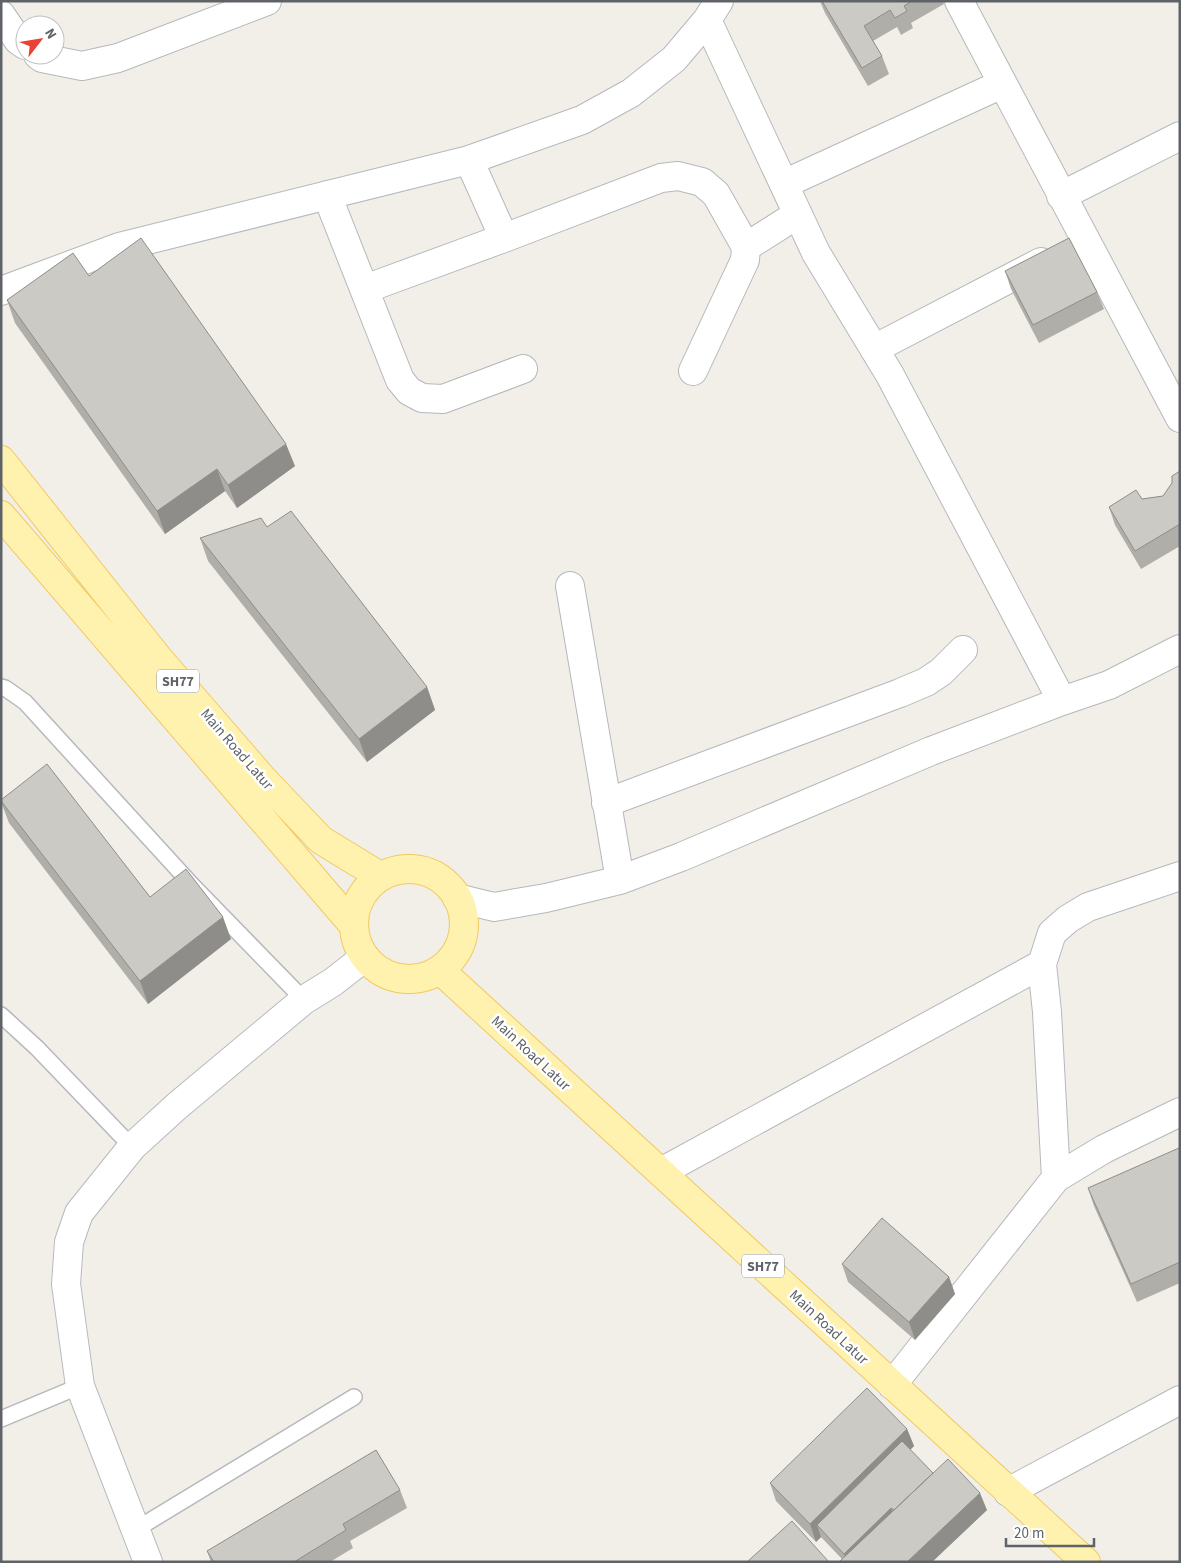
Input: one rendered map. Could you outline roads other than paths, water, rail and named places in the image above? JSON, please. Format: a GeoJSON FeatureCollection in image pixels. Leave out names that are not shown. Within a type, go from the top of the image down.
{"type":"FeatureCollection","features":[{"type":"Feature","properties":{"kind":"main road","name":"Main Road Latur"},"geometry":{"type":"LineString","coordinates":[[1,460],[159,659],[263,779],[321,840],[380,876]]}},
{"type":"Feature","properties":{"kind":"main road","name":"Main Road Latur"},"geometry":{"type":"LineString","coordinates":[[1,515],[354,926]]}},
{"type":"Feature","properties":{"kind":"main road"},"geometry":{"type":"LineString","coordinates":[[380,876],[396,870],[412,869],[431,874],[446,884],[457,898],[463,916],[463,934],[456,951],[440,970]]}},
{"type":"Feature","properties":{"kind":"main road","name":"SH77"},"geometry":{"type":"LineString","coordinates":[[380,876],[367,888],[358,902],[354,914],[357,942],[365,957],[376,968],[391,976],[401,978],[411,979],[429,975],[440,970]]}},
{"type":"Feature","properties":{"kind":"main road","name":"Main Road Latur"},"geometry":{"type":"LineString","coordinates":[[440,970],[1086,1562]]}},
{"type":"Feature","properties":{"kind":"street"},"geometry":{"type":"LineString","coordinates":[[65,63],[82,66],[118,58],[267,1]]}},
{"type":"Feature","properties":{"kind":"street"},"geometry":{"type":"LineString","coordinates":[[959,1],[1180,418]]}},
{"type":"Feature","properties":{"kind":"street"},"geometry":{"type":"LineString","coordinates":[[1,291],[119,247],[469,160],[582,120],[630,92],[674,59],[713,11],[784,184],[816,254],[890,375],[1062,701]]}},
{"type":"Feature","properties":{"kind":"street"},"geometry":{"type":"LineString","coordinates":[[1,15],[15,36]]}},
{"type":"Feature","properties":{"kind":"street"},"geometry":{"type":"LineString","coordinates":[[784,184],[1002,84]]}},
{"type":"Feature","properties":{"kind":"street"},"geometry":{"type":"LineString","coordinates":[[1061,196],[1180,136]]}},
{"type":"Feature","properties":{"kind":"street"},"geometry":{"type":"LineString","coordinates":[[469,160],[504,238]]}},
{"type":"Feature","properties":{"kind":"street"},"geometry":{"type":"LineString","coordinates":[[365,289],[661,178],[678,176],[702,182],[716,194],[746,247],[745,260],[693,371]]}},
{"type":"Feature","properties":{"kind":"street"},"geometry":{"type":"LineString","coordinates":[[327,195],[400,380],[409,391],[422,398],[442,399],[523,369]]}},
{"type":"Feature","properties":{"kind":"street"},"geometry":{"type":"LineString","coordinates":[[746,247],[798,214]]}},
{"type":"Feature","properties":{"kind":"street"},"geometry":{"type":"LineString","coordinates":[[874,349],[1084,240]]}},
{"type":"Feature","properties":{"kind":"street"},"geometry":{"type":"LineString","coordinates":[[570,586],[620,880]]}},
{"type":"Feature","properties":{"kind":"street"},"geometry":{"type":"LineString","coordinates":[[457,898],[494,907],[546,898],[620,880],[690,853],[932,751],[1062,701],[1110,685],[1180,649]]}},
{"type":"Feature","properties":{"kind":"street"},"geometry":{"type":"LineString","coordinates":[[606,804],[900,694],[926,682],[941,672],[963,650]]}},
{"type":"Feature","properties":{"kind":"street"},"geometry":{"type":"LineString","coordinates":[[1056,1178],[1047,1012],[1042,964],[1052,933],[1068,919],[1088,907],[1180,876]]}},
{"type":"Feature","properties":{"kind":"street"},"geometry":{"type":"LineString","coordinates":[[148,1562],[80,1386],[66,1284],[69,1242],[78,1213],[132,1147],[177,1106],[304,1000],[333,982],[365,957]]}},
{"type":"Feature","properties":{"kind":"street"},"geometry":{"type":"LineString","coordinates":[[661,1172],[1042,964]]}},
{"type":"Feature","properties":{"kind":"street"},"geometry":{"type":"LineString","coordinates":[[892,1385],[1056,1178],[1104,1148],[1180,1112]]}},
{"type":"Feature","properties":{"kind":"street"},"geometry":{"type":"LineString","coordinates":[[1008,1492],[1180,1400]]}},
{"type":"Feature","properties":{"kind":"lane"},"geometry":{"type":"LineString","coordinates":[[1,687],[6,688],[25,702],[186,878],[304,1000]]}},
{"type":"Feature","properties":{"kind":"lane"},"geometry":{"type":"LineString","coordinates":[[1,1015],[37,1048],[132,1147]]}},
{"type":"Feature","properties":{"kind":"lane"},"geometry":{"type":"LineString","coordinates":[[1,1419],[80,1386]]}},
{"type":"Feature","properties":{"kind":"lane"},"geometry":{"type":"LineString","coordinates":[[135,1530],[354,1397]]}}]}
